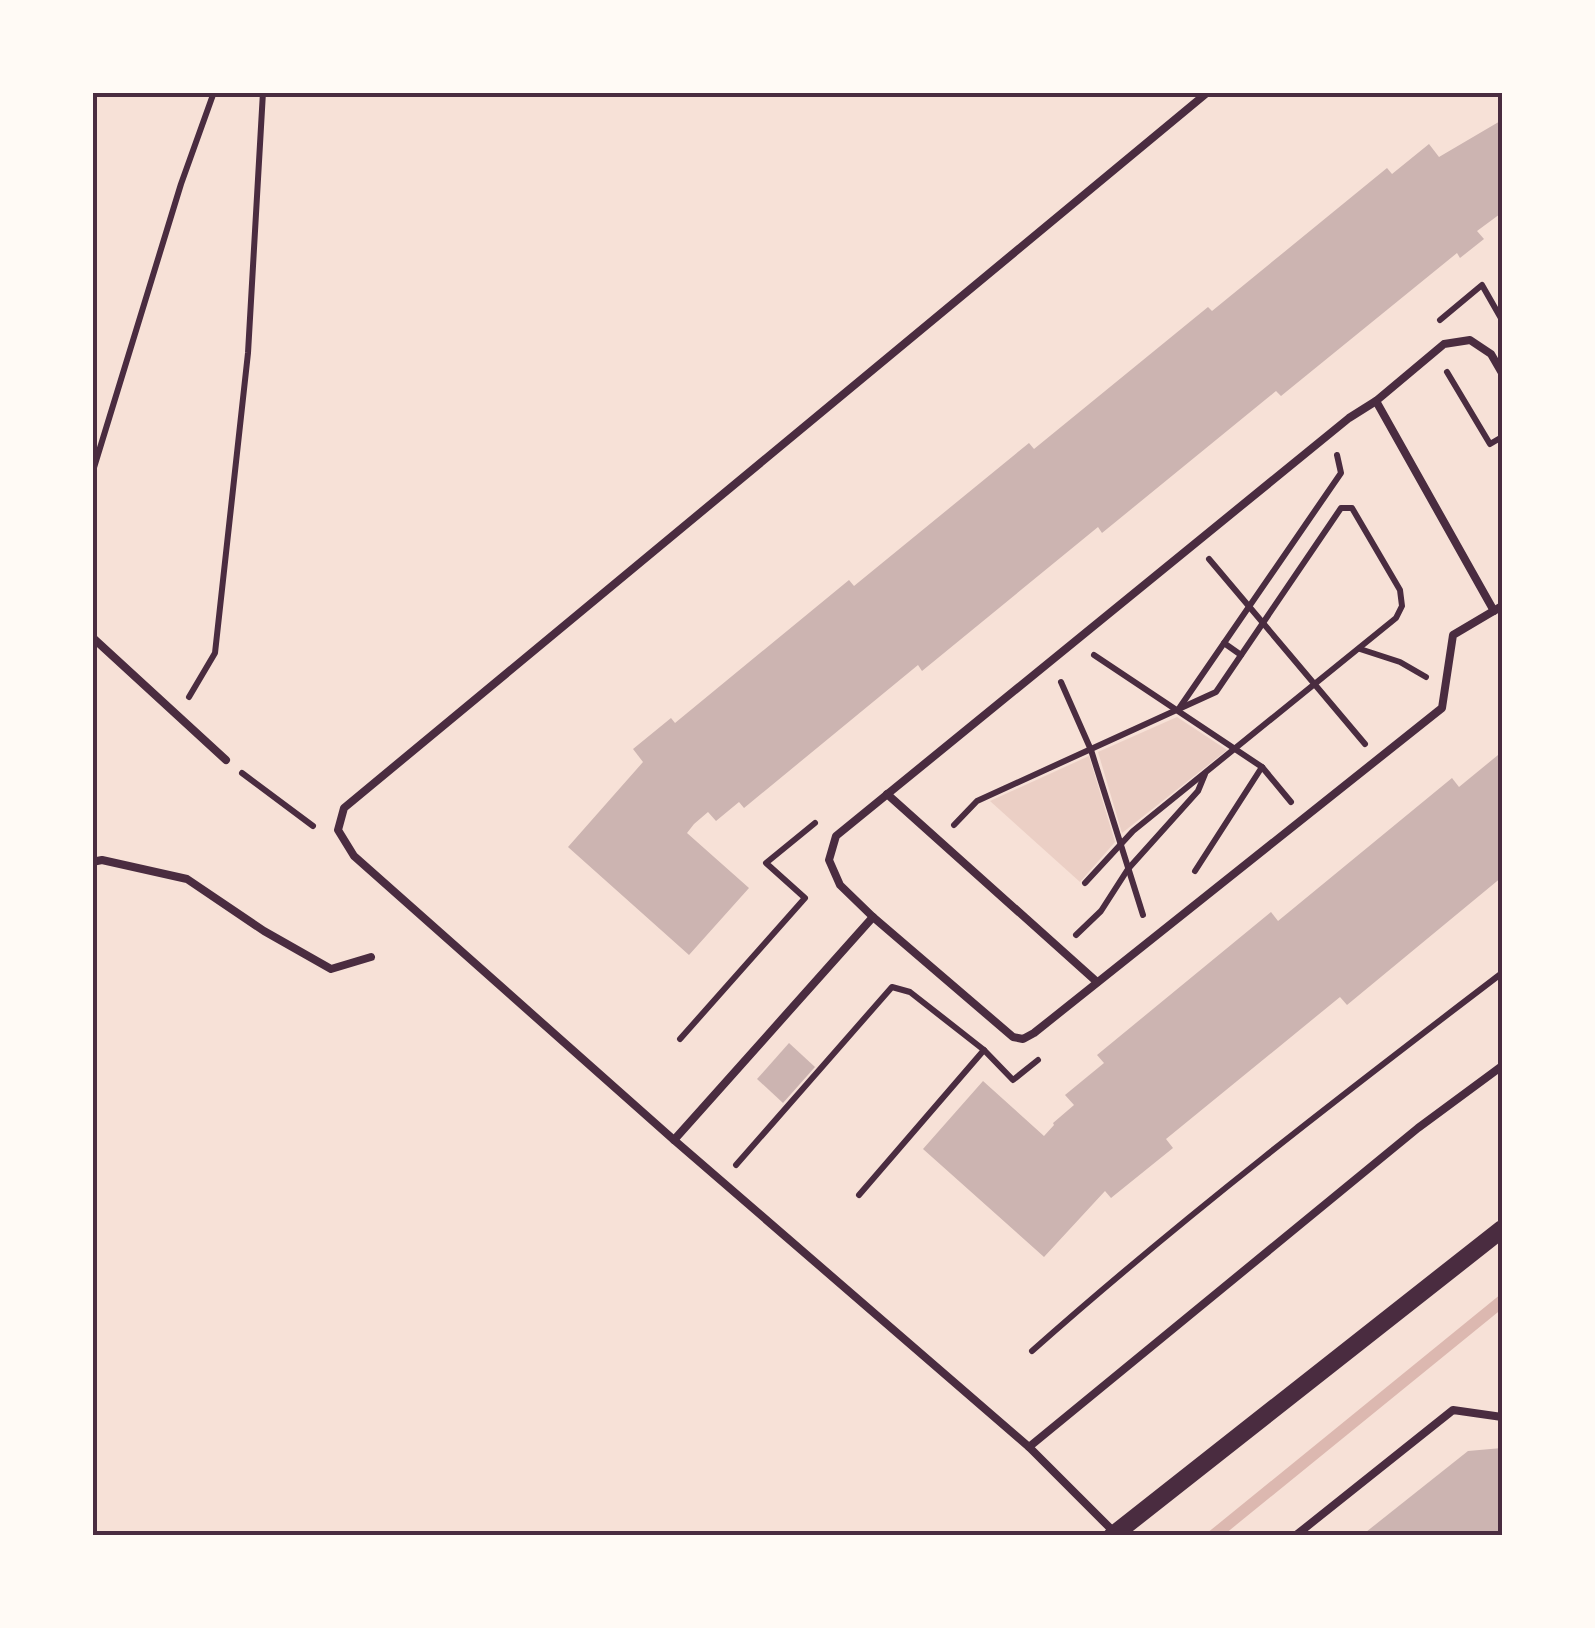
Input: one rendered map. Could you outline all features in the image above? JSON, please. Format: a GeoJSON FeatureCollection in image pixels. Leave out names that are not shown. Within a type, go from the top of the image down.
{"type":"FeatureCollection","features":[{"type":"Feature","properties":{"kind":"street"},"geometry":{"type":"LineString","coordinates":[[1114,1534],[1502,1230]]}},
{"type":"Feature","properties":{"kind":"lane"},"geometry":{"type":"LineString","coordinates":[[1114,1534],[1029,1447],[354,856],[338,830],[344,808],[1208,92]]}},
{"type":"Feature","properties":{"kind":"lane"},"geometry":{"type":"LineString","coordinates":[[1376,401],[1498,609],[1454,635],[1442,708],[1034,1033],[1023,1039],[1012,1037],[840,885],[829,860],[836,836],[1444,344],[1470,340],[1491,354],[1502,374]]}},
{"type":"Feature","properties":{"kind":"lane"},"geometry":{"type":"LineString","coordinates":[[92,637],[226,760]]}},
{"type":"Feature","properties":{"kind":"lane"},"geometry":{"type":"LineString","coordinates":[[887,794],[1098,982]]}},
{"type":"Feature","properties":{"kind":"lane"},"geometry":{"type":"LineString","coordinates":[[92,862],[102,860],[187,879],[264,931],[331,969],[371,956]]}},
{"type":"Feature","properties":{"kind":"lane"},"geometry":{"type":"LineString","coordinates":[[674,1140],[873,917]]}},
{"type":"Feature","properties":{"kind":"lane"},"geometry":{"type":"LineString","coordinates":[[1029,1447],[1387,1153],[1502,1066]]}},
{"type":"Feature","properties":{"kind":"lane"},"geometry":{"type":"LineString","coordinates":[[1296,1536],[1453,1410],[1502,1418]]}},
{"type":"Feature","properties":{"kind":"path"},"geometry":{"type":"LineString","coordinates":[[92,474],[181,184],[214,92]]}},
{"type":"Feature","properties":{"kind":"path"},"geometry":{"type":"LineString","coordinates":[[179,716],[214,653],[248,353],[263,92]]}},
{"type":"Feature","properties":{"kind":"path"},"geometry":{"type":"LineString","coordinates":[[1435,352],[1490,444],[1502,437]]}},
{"type":"Feature","properties":{"kind":"path"},"geometry":{"type":"LineString","coordinates":[[1178,711],[1341,474],[1338,458],[1326,437]]}},
{"type":"Feature","properties":{"kind":"path"},"geometry":{"type":"LineString","coordinates":[[939,840],[976,802],[1216,692],[1340,508],[1352,508],[1400,590],[1402,606],[1396,618],[1133,831],[1085,883]]}},
{"type":"Feature","properties":{"kind":"path"},"geometry":{"type":"LineString","coordinates":[[1196,543],[1378,759]]}},
{"type":"Feature","properties":{"kind":"path"},"geometry":{"type":"LineString","coordinates":[[1074,641],[1262,767],[1304,818]]}},
{"type":"Feature","properties":{"kind":"path"},"geometry":{"type":"LineString","coordinates":[[1224,643],[1241,655]]}},
{"type":"Feature","properties":{"kind":"path"},"geometry":{"type":"LineString","coordinates":[[1358,649],[1400,662],[1445,686]]}},
{"type":"Feature","properties":{"kind":"path"},"geometry":{"type":"LineString","coordinates":[[1052,660],[1091,750],[1151,940]]}},
{"type":"Feature","properties":{"kind":"path"},"geometry":{"type":"LineString","coordinates":[[226,760],[313,826]]}},
{"type":"Feature","properties":{"kind":"path"},"geometry":{"type":"LineString","coordinates":[[1191,877],[1262,767]]}},
{"type":"Feature","properties":{"kind":"path"},"geometry":{"type":"LineString","coordinates":[[1060,950],[1101,911],[1128,869],[1198,790],[1205,774]]}},
{"type":"Feature","properties":{"kind":"path"},"geometry":{"type":"LineString","coordinates":[[1032,1351],[1119,1274],[1502,973]]}},
{"type":"Feature","properties":{"kind":"path"},"geometry":{"type":"LineString","coordinates":[[859,1195],[984,1050]]}},
{"type":"Feature","properties":{"kind":"shaded area"},"geometry":{"type":"Polygon","coordinates":[[[1177,717],[1227,750],[1122,833],[1098,752],[1177,717]]]}},
{"type":"Feature","properties":{"kind":"shaded area"},"geometry":{"type":"Polygon","coordinates":[[[1089,756],[1115,842],[1080,882],[990,801],[1089,756]]]}},
{"type":"Feature","properties":{"kind":"building"},"geometry":{"type":"Polygon","coordinates":[[[1502,120],[1502,219],[1500,214],[1477,231],[1484,239],[1460,258],[1457,253],[1281,396],[1276,391],[1102,533],[1098,527],[922,671],[918,665],[744,808],[739,802],[716,821],[708,812],[694,824],[687,833],[749,888],[689,955],[568,847],[643,762],[633,749],[671,718],[675,723],[849,580],[854,586],[1029,443],[1034,449],[1387,168],[1392,174],[1429,144],[1439,157],[1502,120]]]}},
{"type":"Feature","properties":{"kind":"building"},"geometry":{"type":"Polygon","coordinates":[[[1498,755],[1502,761],[1502,877],[1347,1005],[1340,997],[1166,1139],[1173,1148],[1111,1198],[1105,1191],[1044,1257],[923,1149],[983,1081],[1044,1136],[1074,1105],[1065,1095],[1104,1063],[1097,1055],[1271,912],[1278,921],[1452,778],[1459,787],[1498,755]]]}},
{"type":"Feature","properties":{"kind":"building"},"geometry":{"type":"Polygon","coordinates":[[[789,1043],[815,1067],[783,1103],[757,1079],[789,1043]]]}},
{"type":"Feature","properties":{"kind":"building"},"geometry":{"type":"Polygon","coordinates":[[[1502,1448],[1502,1536],[1361,1536],[1468,1451],[1502,1448]]]}},
{"type":"Feature","properties":{"kind":"waterway"},"geometry":{"type":"LineString","coordinates":[[1213,1536],[1502,1301]]}}]}
